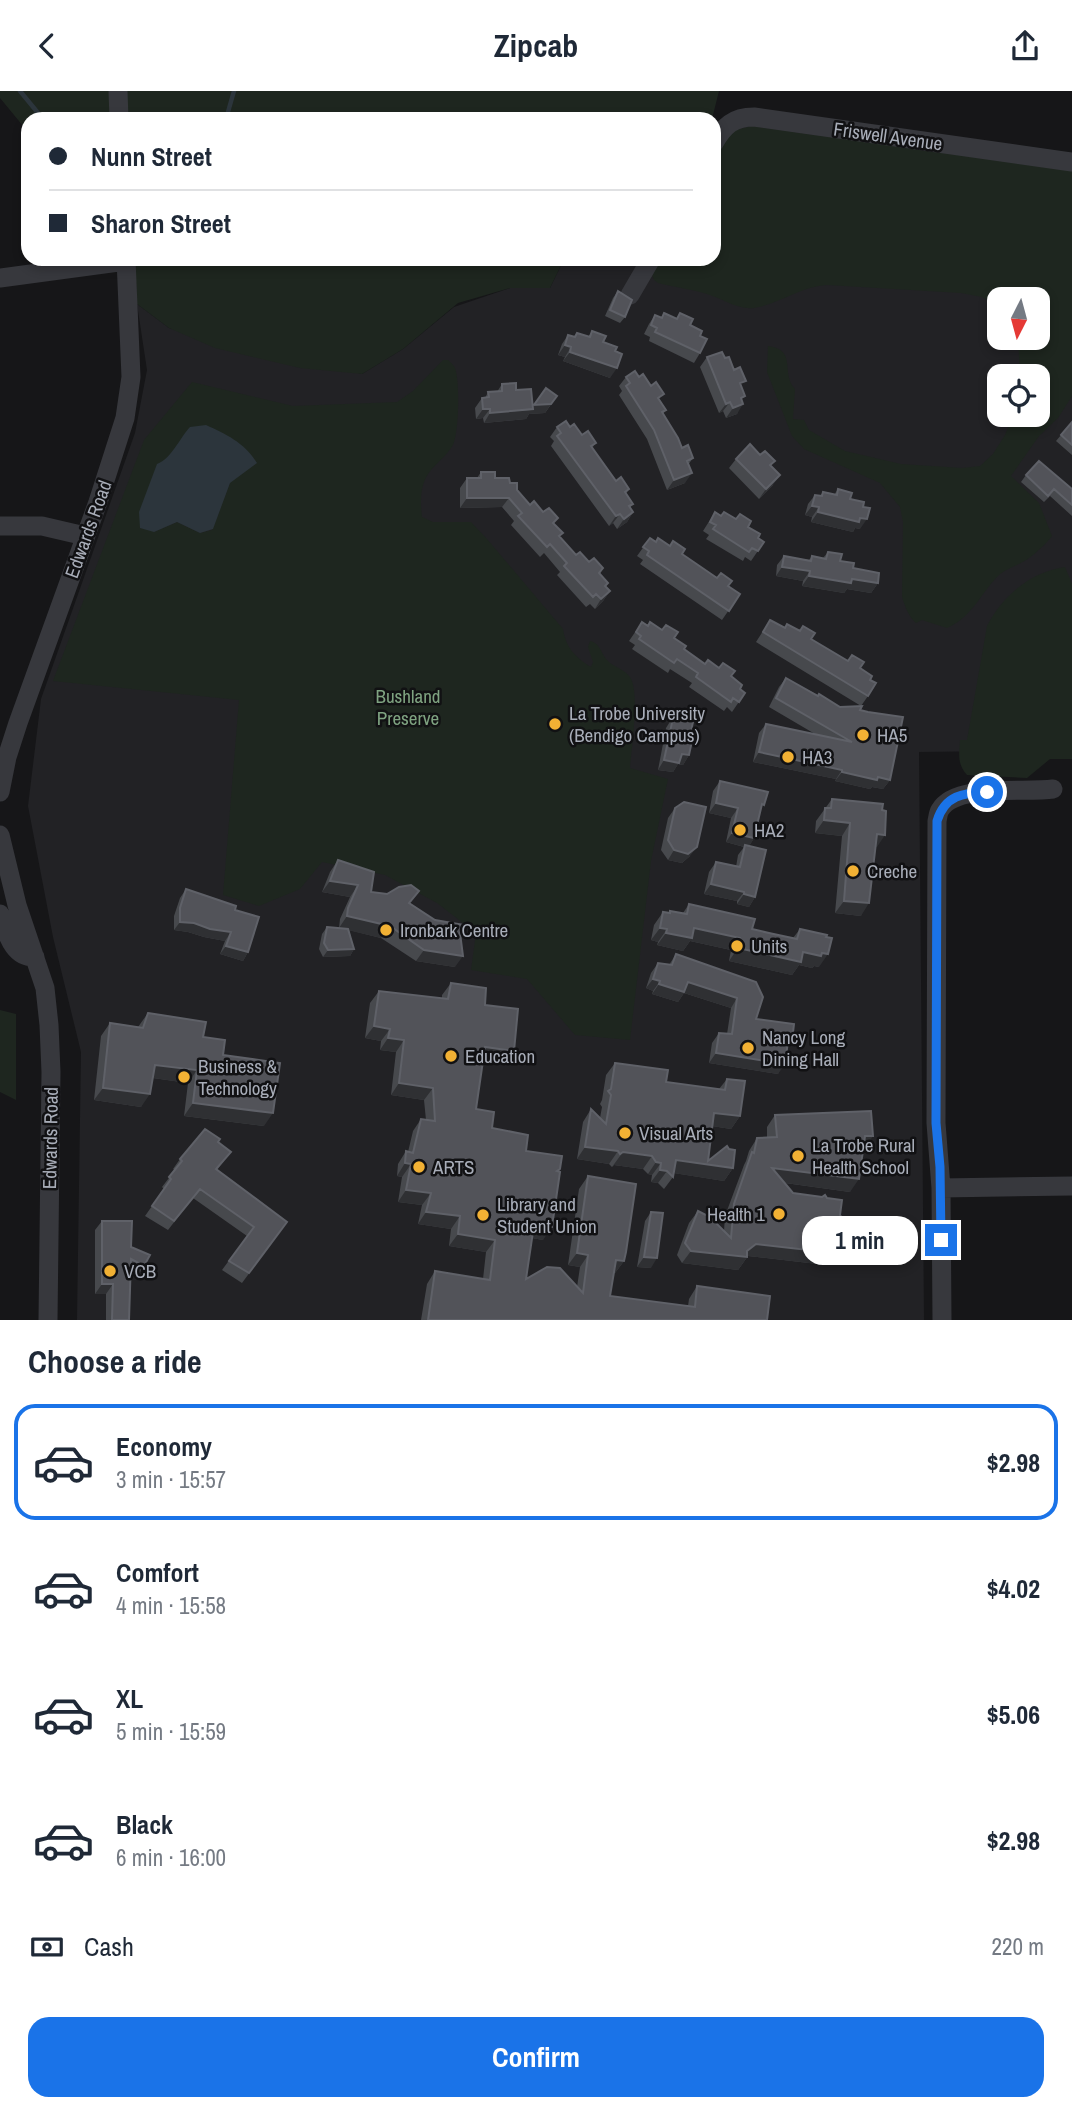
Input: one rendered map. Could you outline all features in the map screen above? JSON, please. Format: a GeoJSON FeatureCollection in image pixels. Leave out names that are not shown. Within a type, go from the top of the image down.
{"type":"FeatureCollection","features":[{"type":"Feature","properties":{"kind":"street"},"geometry":{"type":"LineString","coordinates":[[118,91],[120,112]]}},
{"type":"Feature","properties":{"kind":"street","name":"Friswell Avenue"},"geometry":{"type":"LineString","coordinates":[[721,134],[728,124],[745,117],[754,117],[1072,162]]}},
{"type":"Feature","properties":{"kind":"street"},"geometry":{"type":"LineString","coordinates":[[0,278],[84,266]]}},
{"type":"Feature","properties":{"kind":"street","name":"Edwards Road"},"geometry":{"type":"LineString","coordinates":[[0,792],[18,723],[113,459],[125,418],[131,362],[126,266]]}},
{"type":"Feature","properties":{"kind":"street"},"geometry":{"type":"LineString","coordinates":[[630,296],[646,266]]}},
{"type":"Feature","properties":{"kind":"street"},"geometry":{"type":"LineString","coordinates":[[0,526],[42,526],[85,536]]}},
{"type":"Feature","properties":{"kind":"street"},"geometry":{"type":"LineString","coordinates":[[942,1320],[941,1188],[936,1123],[937,821],[940,810],[955,797],[964,794],[1053,789]]}},
{"type":"Feature","properties":{"kind":"street","name":"Edwards Road"},"geometry":{"type":"LineString","coordinates":[[0,835],[18,905],[45,988],[51,1046],[48,1320]]}},
{"type":"Feature","properties":{"kind":"street"},"geometry":{"type":"LineString","coordinates":[[0,914],[17,950],[24,955],[35,957]]}},
{"type":"Feature","properties":{"kind":"street"},"geometry":{"type":"LineString","coordinates":[[941,1188],[1072,1186]]}},
{"type":"Feature","properties":{"kind":"shaded area","name":"La Trobe University (Bendigo Campus)"},"geometry":{"type":"Polygon","coordinates":[[[721,123],[764,126],[1072,171],[1072,750],[919,752],[924,1320],[77,1320],[81,1052],[53,937],[28,806],[41,699],[135,433],[147,370],[137,304],[169,328],[362,374],[403,349],[454,307],[510,288],[550,288],[561,266],[721,266],[721,123]]]}},
{"type":"Feature","properties":{"kind":"shaded area"},"geometry":{"type":"Polygon","coordinates":[[[206,425],[241,445],[257,463],[230,483],[213,529],[200,533],[177,522],[154,532],[140,528],[139,512],[157,464],[171,453],[190,427],[206,425]]]}},
{"type":"Feature","properties":{"kind":"green space"},"geometry":{"type":"Polygon","coordinates":[[[0,91],[719,91],[714,112],[21,112],[21,124],[0,98],[0,91]]]}},
{"type":"Feature","properties":{"kind":"green space"},"geometry":{"type":"Polygon","coordinates":[[[752,126],[1072,171],[1072,396],[1058,418],[1050,426],[1050,364],[1019,364],[1019,350],[1050,350],[1050,287],[987,287],[987,300],[961,293],[827,285],[809,288],[763,306],[748,308],[654,280],[652,275],[656,266],[721,266],[721,149],[734,130],[752,126]]]}},
{"type":"Feature","properties":{"kind":"green space"},"geometry":{"type":"Polygon","coordinates":[[[135,266],[561,266],[550,288],[510,288],[458,303],[403,349],[362,374],[300,368],[215,348],[169,328],[137,304],[135,266]]]}},
{"type":"Feature","properties":{"kind":"green space"},"geometry":{"type":"Polygon","coordinates":[[[768,346],[777,348],[786,357],[789,376],[795,389],[793,419],[804,420],[809,430],[845,451],[901,464],[962,468],[980,466],[993,454],[1008,427],[1048,427],[1011,476],[1039,503],[1052,536],[1029,558],[1000,574],[970,611],[956,623],[947,628],[922,620],[916,623],[902,597],[903,522],[900,507],[880,483],[804,449],[792,436],[767,372],[768,346]]]}},
{"type":"Feature","properties":{"kind":"green space","name":"Bushland Preserve"},"geometry":{"type":"Polygon","coordinates":[[[443,360],[448,360],[454,367],[458,395],[455,438],[451,449],[425,480],[421,498],[422,517],[433,522],[471,522],[563,629],[566,642],[576,656],[591,667],[593,662],[588,647],[590,641],[594,642],[609,662],[629,676],[633,683],[635,706],[630,768],[668,779],[651,861],[630,1040],[575,1035],[527,979],[471,970],[476,933],[437,903],[385,875],[322,862],[300,889],[259,906],[223,895],[239,700],[53,681],[144,440],[192,382],[293,406],[397,402],[413,391],[443,360]],[[166,460],[157,465],[154,532],[177,522],[200,533],[212,530],[230,483],[166,460]]]}},
{"type":"Feature","properties":{"kind":"green space"},"geometry":{"type":"Polygon","coordinates":[[[1065,567],[1072,584],[1072,759],[1050,759],[1027,778],[967,775],[960,763],[960,740],[967,740],[987,626],[1001,604],[1019,587],[1041,574],[1065,567]]]}},
{"type":"Feature","properties":{"kind":"green space"},"geometry":{"type":"Polygon","coordinates":[[[0,1010],[16,1014],[16,1100],[0,1092],[0,1010]]]}},
{"type":"Feature","properties":{"kind":"building"},"geometry":{"type":"Polygon","coordinates":[[[618,291],[632,300],[625,317],[610,310],[618,291]]]}},
{"type":"Feature","properties":{"kind":"building"},"geometry":{"type":"Polygon","coordinates":[[[664,313],[677,319],[680,313],[693,319],[690,325],[702,331],[700,336],[707,339],[700,353],[655,332],[657,328],[651,325],[655,315],[662,318],[664,313]]]}},
{"type":"Feature","properties":{"kind":"building"},"geometry":{"type":"Polygon","coordinates":[[[592,331],[606,336],[603,342],[617,347],[615,351],[622,354],[617,368],[570,352],[571,347],[565,345],[568,335],[575,337],[577,333],[590,337],[592,331]]]}},
{"type":"Feature","properties":{"kind":"building"},"geometry":{"type":"Polygon","coordinates":[[[722,352],[725,358],[729,357],[734,370],[740,367],[746,381],[740,383],[745,396],[741,398],[743,404],[733,408],[730,402],[726,404],[707,357],[722,352]]]}},
{"type":"Feature","properties":{"kind":"building"},"geometry":{"type":"Polygon","coordinates":[[[635,371],[639,377],[643,374],[651,386],[656,382],[664,394],[658,398],[666,410],[662,412],[682,448],[688,445],[693,458],[687,461],[692,473],[674,480],[654,430],[626,386],[630,383],[626,377],[635,371]]]}},
{"type":"Feature","properties":{"kind":"building"},"geometry":{"type":"Polygon","coordinates":[[[516,383],[516,390],[531,389],[533,409],[490,413],[490,409],[483,409],[482,398],[489,397],[488,392],[502,391],[502,384],[516,383]]]}},
{"type":"Feature","properties":{"kind":"building"},"geometry":{"type":"Polygon","coordinates":[[[546,388],[557,396],[551,404],[534,405],[546,388]]]}},
{"type":"Feature","properties":{"kind":"building"},"geometry":{"type":"Polygon","coordinates":[[[566,421],[570,427],[574,424],[582,435],[588,431],[596,443],[591,446],[616,481],[621,477],[629,489],[625,492],[633,504],[629,506],[633,512],[624,519],[620,514],[616,516],[557,436],[561,433],[557,427],[566,421]]]}},
{"type":"Feature","properties":{"kind":"building"},"geometry":{"type":"Polygon","coordinates":[[[1072,422],[1072,445],[1061,435],[1072,422]]]}},
{"type":"Feature","properties":{"kind":"building"},"geometry":{"type":"Polygon","coordinates":[[[750,444],[760,455],[765,451],[775,461],[770,465],[780,475],[766,489],[736,459],[750,444]]]}},
{"type":"Feature","properties":{"kind":"building"},"geometry":{"type":"Polygon","coordinates":[[[1039,461],[1072,489],[1072,505],[1054,489],[1048,496],[1026,475],[1039,461]]]}},
{"type":"Feature","properties":{"kind":"building"},"geometry":{"type":"Polygon","coordinates":[[[481,472],[495,472],[495,478],[509,478],[510,483],[517,483],[517,490],[530,505],[534,501],[543,512],[549,508],[558,518],[553,523],[563,533],[559,536],[576,555],[580,552],[589,562],[594,558],[603,568],[599,573],[608,583],[605,586],[610,591],[601,599],[596,594],[593,597],[564,566],[567,563],[550,544],[547,547],[518,516],[522,513],[509,498],[467,498],[467,478],[481,478],[481,472]]]}},
{"type":"Feature","properties":{"kind":"building"},"geometry":{"type":"Polygon","coordinates":[[[838,489],[852,493],[850,499],[864,502],[863,507],[870,508],[867,519],[860,518],[859,522],[818,512],[819,507],[812,506],[815,495],[822,496],[823,492],[837,495],[838,489]]]}},
{"type":"Feature","properties":{"kind":"building"},"geometry":{"type":"Polygon","coordinates":[[[715,512],[721,516],[724,512],[736,519],[740,514],[751,521],[748,527],[760,534],[758,538],[764,542],[758,551],[752,548],[749,552],[713,529],[716,525],[710,522],[715,512]]]}},
{"type":"Feature","properties":{"kind":"building"},"geometry":{"type":"Polygon","coordinates":[[[650,538],[656,542],[658,538],[670,546],[673,541],[685,549],[682,554],[717,578],[721,573],[732,581],[728,586],[740,594],[729,611],[647,555],[649,551],[643,547],[650,538]]]}},
{"type":"Feature","properties":{"kind":"building"},"geometry":{"type":"Polygon","coordinates":[[[828,552],[842,554],[840,561],[854,563],[853,568],[879,573],[878,583],[852,579],[851,583],[809,576],[810,571],[782,567],[784,556],[811,561],[812,556],[826,559],[828,552]]]}},
{"type":"Feature","properties":{"kind":"building"},"geometry":{"type":"Polygon","coordinates":[[[770,620],[785,628],[787,624],[800,631],[803,626],[815,633],[811,639],[848,661],[852,655],[864,662],[860,668],[872,676],[870,680],[876,683],[868,696],[763,632],[770,620]]]}},
{"type":"Feature","properties":{"kind":"building"},"geometry":{"type":"Polygon","coordinates":[[[642,622],[648,626],[650,622],[662,630],[666,625],[678,632],[674,638],[686,646],[684,649],[705,664],[708,660],[719,668],[723,663],[735,671],[731,676],[742,685],[740,689],[745,693],[739,702],[733,698],[731,702],[696,677],[698,673],[677,659],[674,663],[639,639],[641,636],[636,632],[642,622]]]}},
{"type":"Feature","properties":{"kind":"building"},"geometry":{"type":"Polygon","coordinates":[[[786,678],[840,707],[862,706],[860,710],[903,717],[890,780],[878,777],[877,780],[759,752],[766,724],[852,742],[776,698],[786,678]]]}},
{"type":"Feature","properties":{"kind":"building"},"geometry":{"type":"Polygon","coordinates":[[[676,712],[689,714],[688,721],[693,722],[689,755],[682,754],[679,763],[664,760],[676,712]]]}},
{"type":"Feature","properties":{"kind":"building"},"geometry":{"type":"Polygon","coordinates":[[[720,781],[768,792],[764,805],[762,804],[754,838],[732,833],[738,808],[716,803],[720,781]]]}},
{"type":"Feature","properties":{"kind":"building","name":"Creche"},"geometry":{"type":"Polygon","coordinates":[[[832,799],[883,804],[882,810],[886,811],[885,835],[877,834],[869,903],[844,901],[850,823],[824,820],[825,808],[831,808],[832,799]]]}},
{"type":"Feature","properties":{"kind":"building"},"geometry":{"type":"Polygon","coordinates":[[[684,802],[706,807],[697,847],[688,854],[674,850],[668,840],[675,808],[684,802]]]}},
{"type":"Feature","properties":{"kind":"building"},"geometry":{"type":"Polygon","coordinates":[[[745,845],[766,850],[755,897],[711,884],[716,862],[740,867],[745,845]]]}},
{"type":"Feature","properties":{"kind":"building"},"geometry":{"type":"Polygon","coordinates":[[[338,860],[374,872],[371,892],[387,894],[399,887],[411,885],[419,891],[409,903],[435,920],[464,925],[460,933],[463,956],[424,950],[390,926],[347,916],[358,885],[330,881],[338,860]]]}},
{"type":"Feature","properties":{"kind":"building"},"geometry":{"type":"Polygon","coordinates":[[[186,889],[259,917],[248,952],[226,946],[231,932],[180,922],[180,908],[186,889]]]}},
{"type":"Feature","properties":{"kind":"building"},"geometry":{"type":"Polygon","coordinates":[[[689,904],[755,919],[752,929],[769,933],[797,939],[800,929],[827,935],[826,937],[832,938],[828,954],[822,953],[821,956],[803,952],[801,962],[738,948],[740,938],[694,928],[692,938],[666,933],[667,929],[660,928],[663,912],[687,914],[689,904]]]}},
{"type":"Feature","properties":{"kind":"building"},"geometry":{"type":"Polygon","coordinates":[[[327,927],[348,929],[354,949],[328,950],[324,943],[327,927]]]}},
{"type":"Feature","properties":{"kind":"building"},"geometry":{"type":"Polygon","coordinates":[[[676,954],[756,982],[763,997],[756,1019],[794,1024],[792,1041],[788,1041],[785,1064],[716,1053],[719,1033],[732,1034],[737,998],[688,982],[684,992],[659,984],[660,981],[653,979],[658,963],[672,965],[676,954]]]}},
{"type":"Feature","properties":{"kind":"building"},"geometry":{"type":"Polygon","coordinates":[[[451,983],[486,988],[485,1005],[518,1009],[514,1051],[485,1047],[476,1109],[494,1112],[492,1128],[528,1135],[526,1151],[562,1156],[560,1169],[557,1171],[560,1172],[552,1227],[534,1225],[526,1279],[547,1267],[560,1268],[583,1293],[588,1255],[577,1253],[588,1176],[636,1184],[624,1261],[616,1260],[610,1296],[695,1307],[697,1286],[770,1296],[767,1320],[428,1320],[435,1271],[490,1280],[495,1240],[458,1234],[460,1216],[426,1212],[431,1193],[406,1190],[411,1164],[405,1163],[406,1151],[413,1153],[421,1119],[435,1121],[433,1088],[399,1083],[404,1040],[388,1038],[390,1029],[374,1026],[379,991],[448,999],[451,983]]]}},
{"type":"Feature","properties":{"kind":"building","name":"Business & Technology"},"geometry":{"type":"Polygon","coordinates":[[[148,1013],[206,1022],[203,1037],[225,1040],[223,1055],[280,1063],[273,1113],[193,1103],[197,1070],[155,1065],[150,1094],[103,1088],[110,1023],[143,1028],[148,1013]]]}},
{"type":"Feature","properties":{"kind":"building","name":"Visual Arts"},"geometry":{"type":"Polygon","coordinates":[[[615,1063],[668,1070],[666,1082],[725,1090],[727,1079],[745,1081],[740,1116],[714,1113],[708,1161],[727,1146],[735,1150],[733,1168],[676,1160],[673,1177],[667,1171],[660,1170],[661,1163],[656,1162],[652,1156],[623,1152],[620,1154],[618,1151],[585,1147],[591,1109],[606,1124],[611,1095],[608,1091],[611,1089],[615,1063]]]}},
{"type":"Feature","properties":{"kind":"building"},"geometry":{"type":"Polygon","coordinates":[[[871,1111],[873,1136],[865,1136],[859,1179],[772,1168],[793,1193],[822,1197],[825,1195],[827,1198],[842,1200],[842,1218],[839,1220],[834,1253],[756,1244],[747,1251],[747,1257],[691,1251],[685,1243],[698,1211],[710,1217],[731,1238],[734,1204],[752,1152],[754,1153],[757,1138],[777,1137],[775,1115],[871,1111]]]}},
{"type":"Feature","properties":{"kind":"building"},"geometry":{"type":"Polygon","coordinates":[[[205,1129],[220,1139],[218,1142],[231,1152],[216,1169],[287,1222],[249,1273],[229,1261],[254,1227],[200,1189],[174,1221],[152,1206],[182,1161],[180,1159],[205,1129]]]}},
{"type":"Feature","properties":{"kind":"building"},"geometry":{"type":"Polygon","coordinates":[[[651,1212],[663,1213],[657,1258],[644,1257],[651,1212]]]}},
{"type":"Feature","properties":{"kind":"building"},"geometry":{"type":"Polygon","coordinates":[[[102,1221],[132,1221],[131,1247],[150,1255],[144,1266],[131,1259],[129,1320],[112,1320],[113,1284],[102,1284],[102,1221]]]}},
{"type":"Feature","properties":{"kind":"waterway"},"geometry":{"type":"LineString","coordinates":[[20,91],[37,112]]}},
{"type":"Feature","properties":{"kind":"waterway"},"geometry":{"type":"LineString","coordinates":[[228,112],[234,91]]}},
{"type":"Feature","properties":{"kind":"place","name":"La Trobe University (Bendigo Campus)"},"geometry":{"type":"Point","coordinates":[555,724]}},
{"type":"Feature","properties":{"kind":"place","name":"HA5"},"geometry":{"type":"Point","coordinates":[863,735]}},
{"type":"Feature","properties":{"kind":"place","name":"HA3"},"geometry":{"type":"Point","coordinates":[788,757]}},
{"type":"Feature","properties":{"kind":"place","name":"HA2"},"geometry":{"type":"Point","coordinates":[740,830]}},
{"type":"Feature","properties":{"kind":"place","name":"Creche"},"geometry":{"type":"Point","coordinates":[853,871]}},
{"type":"Feature","properties":{"kind":"place","name":"Ironbark Centre"},"geometry":{"type":"Point","coordinates":[386,930]}},
{"type":"Feature","properties":{"kind":"place","name":"Units"},"geometry":{"type":"Point","coordinates":[737,946]}},
{"type":"Feature","properties":{"kind":"place","name":"Nancy Long Dining Hall"},"geometry":{"type":"Point","coordinates":[748,1048]}},
{"type":"Feature","properties":{"kind":"place","name":"Education"},"geometry":{"type":"Point","coordinates":[451,1056]}},
{"type":"Feature","properties":{"kind":"place","name":"Business & Technology"},"geometry":{"type":"Point","coordinates":[184,1077]}},
{"type":"Feature","properties":{"kind":"place","name":"Visual Arts"},"geometry":{"type":"Point","coordinates":[625,1133]}},
{"type":"Feature","properties":{"kind":"place","name":"La Trobe Rural Health School"},"geometry":{"type":"Point","coordinates":[798,1156]}},
{"type":"Feature","properties":{"kind":"place","name":"ARTS"},"geometry":{"type":"Point","coordinates":[419,1167]}},
{"type":"Feature","properties":{"kind":"place","name":"Health 1"},"geometry":{"type":"Point","coordinates":[779,1214]}},
{"type":"Feature","properties":{"kind":"place","name":"Library and Student Union"},"geometry":{"type":"Point","coordinates":[483,1215]}},
{"type":"Feature","properties":{"kind":"place","name":"VCB"},"geometry":{"type":"Point","coordinates":[110,1271]}},
{"type":"Feature","properties":{"kind":"route"},"geometry":{"type":"LineString","coordinates":[[941,1240],[940,1167],[936,1123],[937,821],[940,810],[955,797],[987,792]]}}]}
